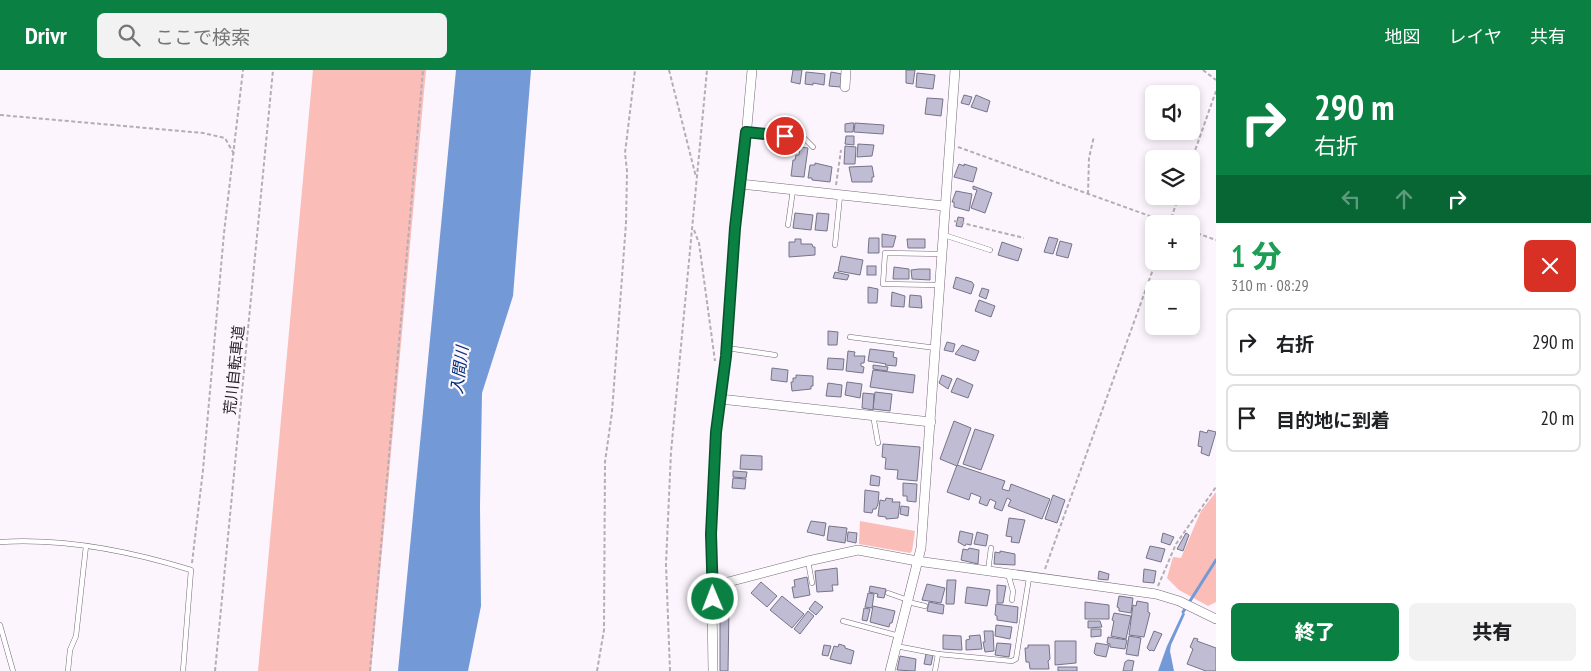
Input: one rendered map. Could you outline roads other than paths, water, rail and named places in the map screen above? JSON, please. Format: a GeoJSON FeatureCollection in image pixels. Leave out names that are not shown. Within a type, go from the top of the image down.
{"type":"FeatureCollection","features":[{"type":"Feature","properties":{"kind":"street"},"geometry":{"type":"LineString","coordinates":[[713,671],[711,534],[716,432],[726,348],[735,228],[752,70]]}},
{"type":"Feature","properties":{"kind":"street"},"geometry":{"type":"LineString","coordinates":[[845,87],[846,70]]}},
{"type":"Feature","properties":{"kind":"street"},"geometry":{"type":"LineString","coordinates":[[890,671],[921,548],[955,70]]}},
{"type":"Feature","properties":{"kind":"street"},"geometry":{"type":"LineString","coordinates":[[740,184],[944,206]]}},
{"type":"Feature","properties":{"kind":"street"},"geometry":{"type":"LineString","coordinates":[[720,398],[930,422]]}},
{"type":"Feature","properties":{"kind":"street"},"geometry":{"type":"LineString","coordinates":[[713,586],[858,550],[988,572],[1156,594],[1179,601],[1216,619]]}},
{"type":"Feature","properties":{"kind":"lane"},"geometry":{"type":"LineString","coordinates":[[746,132],[804,138],[814,147]]}},
{"type":"Feature","properties":{"kind":"lane"},"geometry":{"type":"LineString","coordinates":[[788,225],[793,190]]}},
{"type":"Feature","properties":{"kind":"lane"},"geometry":{"type":"LineString","coordinates":[[835,245],[838,196]]}},
{"type":"Feature","properties":{"kind":"lane"},"geometry":{"type":"LineString","coordinates":[[944,236],[990,250]]}},
{"type":"Feature","properties":{"kind":"lane"},"geometry":{"type":"LineString","coordinates":[[940,285],[883,284],[885,253],[942,254]]}},
{"type":"Feature","properties":{"kind":"lane"},"geometry":{"type":"LineString","coordinates":[[850,337],[936,348]]}},
{"type":"Feature","properties":{"kind":"lane"},"geometry":{"type":"LineString","coordinates":[[726,348],[775,355]]}},
{"type":"Feature","properties":{"kind":"lane"},"geometry":{"type":"LineString","coordinates":[[873,416],[878,443]]}},
{"type":"Feature","properties":{"kind":"lane"},"geometry":{"type":"LineString","coordinates":[[0,542],[18,541],[86,546],[143,556],[191,570],[183,671]]}},
{"type":"Feature","properties":{"kind":"lane"},"geometry":{"type":"LineString","coordinates":[[68,671],[70,650],[76,636],[86,546]]}},
{"type":"Feature","properties":{"kind":"lane"},"geometry":{"type":"LineString","coordinates":[[988,572],[990,548]]}},
{"type":"Feature","properties":{"kind":"lane"},"geometry":{"type":"LineString","coordinates":[[808,561],[812,583]]}},
{"type":"Feature","properties":{"kind":"lane"},"geometry":{"type":"LineString","coordinates":[[1008,574],[1013,591],[1012,600]]}},
{"type":"Feature","properties":{"kind":"lane"},"geometry":{"type":"LineString","coordinates":[[896,646],[938,654],[1012,661],[1016,659],[1029,578]]}},
{"type":"Feature","properties":{"kind":"lane"},"geometry":{"type":"LineString","coordinates":[[888,593],[924,606]]}},
{"type":"Feature","properties":{"kind":"lane"},"geometry":{"type":"LineString","coordinates":[[843,621],[898,636]]}},
{"type":"Feature","properties":{"kind":"lane"},"geometry":{"type":"LineString","coordinates":[[0,625],[13,671]]}},
{"type":"Feature","properties":{"kind":"lane"},"geometry":{"type":"LineString","coordinates":[[936,671],[938,654]]}},
{"type":"Feature","properties":{"kind":"water","name":"入間川"},"geometry":{"type":"Polygon","coordinates":[[[456,70],[531,70],[513,296],[482,393],[481,606],[468,671],[398,671],[456,70]]]}},
{"type":"Feature","properties":{"kind":"water"},"geometry":{"type":"Polygon","coordinates":[[[1183,612],[1185,614],[1170,651],[1174,671],[1158,671],[1167,646],[1183,612]]]}},
{"type":"Feature","properties":{"kind":"waterway"},"geometry":{"type":"LineString","coordinates":[[1183,612],[1216,560]]}}]}
